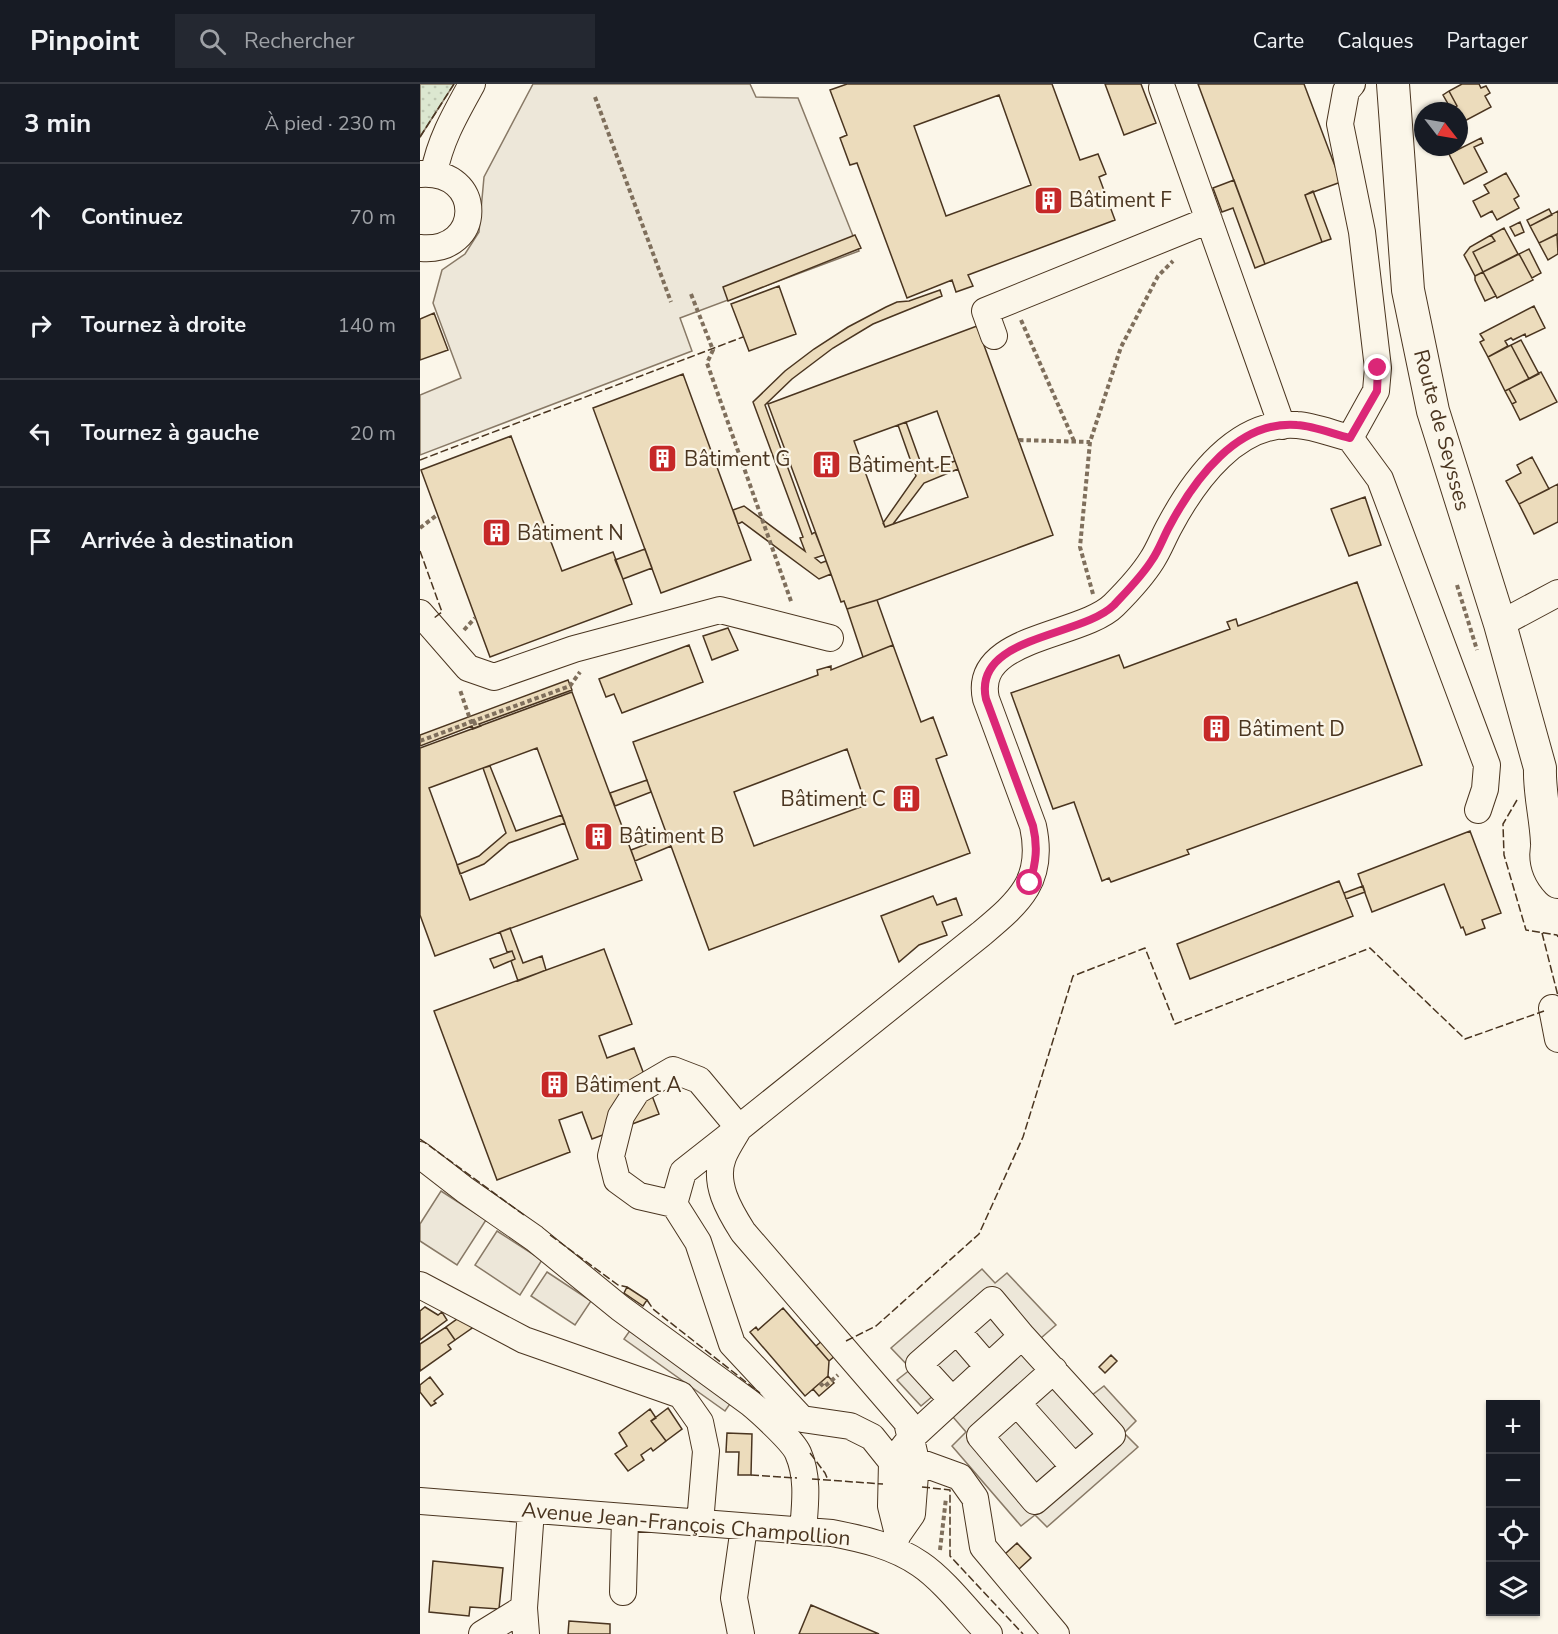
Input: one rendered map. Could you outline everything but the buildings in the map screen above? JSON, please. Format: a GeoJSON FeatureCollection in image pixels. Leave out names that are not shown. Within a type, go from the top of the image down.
{"type":"FeatureCollection","features":[{"type":"Feature","properties":{"kind":"main road","name":"Route de Seysses"},"geometry":{"type":"LineString","coordinates":[[1393,84],[1408,290],[1433,411],[1549,780],[1539,790],[1546,818],[1553,834],[1545,854],[1552,876],[1558,882]]}},
{"type":"Feature","properties":{"kind":"street"},"geometry":{"type":"LineString","coordinates":[[420,248],[436,249],[451,244],[464,230],[469,212],[464,193],[452,179],[427,174],[472,84]]}},
{"type":"Feature","properties":{"kind":"street"},"geometry":{"type":"LineString","coordinates":[[1350,438],[1377,391],[1378,368],[1362,232],[1340,124],[1346,92],[1353,84]]}},
{"type":"Feature","properties":{"kind":"street"},"geometry":{"type":"LineString","coordinates":[[1162,88],[1282,426]]}},
{"type":"Feature","properties":{"kind":"street"},"geometry":{"type":"LineString","coordinates":[[994,336],[985,311],[1209,220]]}},
{"type":"Feature","properties":{"kind":"street"},"geometry":{"type":"LineString","coordinates":[[674,1204],[683,1172],[1016,905],[1030,883],[1036,861],[1037,843],[1033,826],[986,699],[984,690],[990,666],[1014,648],[1106,613],[1152,560],[1191,491],[1216,460],[1241,439],[1264,428],[1297,425],[1350,438],[1380,478],[1487,765],[1485,789],[1478,810]]}},
{"type":"Feature","properties":{"kind":"street"},"geometry":{"type":"LineString","coordinates":[[1500,624],[1558,593]]}},
{"type":"Feature","properties":{"kind":"street"},"geometry":{"type":"LineString","coordinates":[[420,613],[468,668],[494,677],[574,649],[720,610],[830,638]]}},
{"type":"Feature","properties":{"kind":"street"},"geometry":{"type":"LineString","coordinates":[[1552,1008],[1558,1040]]}},
{"type":"Feature","properties":{"kind":"street"},"geometry":{"type":"LineString","coordinates":[[739,1128],[699,1080],[673,1070],[637,1091],[621,1116],[611,1156],[617,1180],[639,1196],[674,1204],[698,1242],[732,1344],[802,1419],[850,1426],[906,1454],[960,1477],[975,1498],[983,1547],[1056,1634]]}},
{"type":"Feature","properties":{"kind":"street"},"geometry":{"type":"LineString","coordinates":[[739,1128],[722,1158],[720,1184],[729,1211],[743,1232],[907,1422],[906,1454],[891,1506],[895,1541]]}},
{"type":"Feature","properties":{"kind":"street"},"geometry":{"type":"LineString","coordinates":[[420,1155],[465,1190],[534,1238],[620,1308],[750,1402],[797,1452],[806,1491],[803,1531]]}},
{"type":"Feature","properties":{"kind":"street"},"geometry":{"type":"LineString","coordinates":[[420,1285],[524,1340],[681,1395],[700,1422],[705,1451],[700,1523]]}},
{"type":"Feature","properties":{"kind":"street"},"geometry":{"type":"LineString","coordinates":[[952,1400],[919,1364],[992,1300],[1112,1435],[1035,1501],[980,1436],[1054,1370]]}},
{"type":"Feature","properties":{"kind":"street"},"geometry":{"type":"LineString","coordinates":[[957,1331],[988,1367]]}},
{"type":"Feature","properties":{"kind":"street"},"geometry":{"type":"LineString","coordinates":[[906,1454],[952,1400],[1022,1336]]}},
{"type":"Feature","properties":{"kind":"street"},"geometry":{"type":"LineString","coordinates":[[1017,1403],[1074,1467]]}},
{"type":"Feature","properties":{"kind":"street","name":"Avenue Jean-François Champollion"},"geometry":{"type":"LineString","coordinates":[[420,1501],[832,1533],[864,1540],[895,1541],[989,1634]]}},
{"type":"Feature","properties":{"kind":"street"},"geometry":{"type":"LineString","coordinates":[[526,1634],[524,1608],[531,1510]]}},
{"type":"Feature","properties":{"kind":"street"},"geometry":{"type":"LineString","coordinates":[[623,1592],[626,1518]]}},
{"type":"Feature","properties":{"kind":"street"},"geometry":{"type":"LineString","coordinates":[[741,1634],[734,1598],[744,1527]]}},
{"type":"Feature","properties":{"kind":"street"},"geometry":{"type":"LineString","coordinates":[[482,1634],[524,1608]]}},
{"type":"Feature","properties":{"kind":"path"},"geometry":{"type":"LineString","coordinates":[[595,97],[671,302]]}},
{"type":"Feature","properties":{"kind":"path"},"geometry":{"type":"LineString","coordinates":[[1106,613],[1095,603],[1080,547],[1090,442],[1121,347],[1158,276],[1181,254]]}},
{"type":"Feature","properties":{"kind":"path"},"geometry":{"type":"LineString","coordinates":[[691,294],[713,350],[707,363],[802,632]]}},
{"type":"Feature","properties":{"kind":"path"},"geometry":{"type":"LineString","coordinates":[[1012,300],[1074,441]]}},
{"type":"Feature","properties":{"kind":"path"},"geometry":{"type":"LineString","coordinates":[[1019,440],[1090,442]]}},
{"type":"Feature","properties":{"kind":"path"},"geometry":{"type":"LineString","coordinates":[[420,528],[437,515]]}},
{"type":"Feature","properties":{"kind":"path"},"geometry":{"type":"LineString","coordinates":[[1456,581],[1479,655]]}},
{"type":"Feature","properties":{"kind":"path"},"geometry":{"type":"LineString","coordinates":[[420,741],[570,686],[583,669]]}},
{"type":"Feature","properties":{"kind":"path"},"geometry":{"type":"LineString","coordinates":[[457,682],[476,727]]}},
{"type":"Feature","properties":{"kind":"path"},"geometry":{"type":"LineString","coordinates":[[940,1553],[947,1490]]}},
{"type":"Feature","properties":{"kind":"green space"},"geometry":{"type":"Polygon","coordinates":[[[420,84],[454,84],[420,137],[420,84]]]}},
{"type":"Feature","properties":{"kind":"shaded area"},"geometry":{"type":"Polygon","coordinates":[[[533,84],[750,84],[756,97],[798,98],[859,251],[680,318],[692,351],[420,455],[420,395],[461,378],[433,303],[442,270],[465,254],[479,232],[484,177],[533,84]]]}},
{"type":"Feature","properties":{"kind":"shaded area"},"geometry":{"type":"Polygon","coordinates":[[[441,1191],[486,1220],[457,1265],[420,1241],[420,1224],[441,1191]]]}},
{"type":"Feature","properties":{"kind":"shaded area"},"geometry":{"type":"Polygon","coordinates":[[[497,1231],[542,1260],[520,1295],[475,1265],[497,1231]]]}},
{"type":"Feature","properties":{"kind":"shaded area"},"geometry":{"type":"Polygon","coordinates":[[[982,1269],[995,1283],[1007,1273],[1056,1325],[1041,1338],[1092,1395],[1104,1386],[1136,1421],[1124,1433],[1138,1447],[1047,1527],[1035,1515],[1021,1526],[952,1446],[966,1432],[934,1395],[921,1406],[897,1380],[911,1369],[891,1348],[982,1269]]]}},
{"type":"Feature","properties":{"kind":"shaded area"},"geometry":{"type":"Polygon","coordinates":[[[547,1272],[591,1301],[575,1325],[531,1296],[547,1272]]]}},
{"type":"Feature","properties":{"kind":"shaded area"},"geometry":{"type":"Polygon","coordinates":[[[631,1329],[732,1401],[725,1411],[624,1339],[631,1329]]]}},
{"type":"Feature","properties":{"kind":"fence"},"geometry":{"type":"LineString","coordinates":[[420,137],[454,84]]}},
{"type":"Feature","properties":{"kind":"fence"},"geometry":{"type":"LineString","coordinates":[[420,460],[743,337]]}},
{"type":"Feature","properties":{"kind":"fence"},"geometry":{"type":"LineString","coordinates":[[420,551],[442,612],[434,618]]}},
{"type":"Feature","properties":{"kind":"fence"},"geometry":{"type":"LineString","coordinates":[[1517,800],[1503,824],[1504,855],[1526,930],[1558,937]]}},
{"type":"Feature","properties":{"kind":"fence"},"geometry":{"type":"LineString","coordinates":[[1542,933],[1558,996]]}},
{"type":"Feature","properties":{"kind":"fence"},"geometry":{"type":"LineString","coordinates":[[846,1341],[876,1326],[979,1234],[1023,1137],[1073,976],[1145,948],[1175,1024],[1370,948],[1465,1039],[1544,1011]]}},
{"type":"Feature","properties":{"kind":"fence"},"geometry":{"type":"LineString","coordinates":[[420,1139],[524,1215]]}},
{"type":"Feature","properties":{"kind":"fence"},"geometry":{"type":"LineString","coordinates":[[550,1235],[618,1285],[627,1287]]}},
{"type":"Feature","properties":{"kind":"fence"},"geometry":{"type":"LineString","coordinates":[[647,1300],[653,1309],[760,1393]]}},
{"type":"Feature","properties":{"kind":"fence"},"geometry":{"type":"LineString","coordinates":[[810,1453],[828,1480]]}},
{"type":"Feature","properties":{"kind":"fence"},"geometry":{"type":"LineString","coordinates":[[751,1475],[797,1478]]}},
{"type":"Feature","properties":{"kind":"fence"},"geometry":{"type":"LineString","coordinates":[[812,1479],[883,1484]]}},
{"type":"Feature","properties":{"kind":"fence"},"geometry":{"type":"LineString","coordinates":[[922,1487],[950,1490],[950,1556],[1023,1634]]}},
{"type":"Feature","properties":{"kind":"place","name":"Bâtiment F"},"geometry":{"type":"Point","coordinates":[1048,200]}},
{"type":"Feature","properties":{"kind":"place","name":"Bâtiment G"},"geometry":{"type":"Point","coordinates":[663,459]}},
{"type":"Feature","properties":{"kind":"place","name":"Bâtiment E"},"geometry":{"type":"Point","coordinates":[827,465]}},
{"type":"Feature","properties":{"kind":"place","name":"Bâtiment N"},"geometry":{"type":"Point","coordinates":[496,533]}},
{"type":"Feature","properties":{"kind":"place","name":"Bâtiment D"},"geometry":{"type":"Point","coordinates":[1217,729]}},
{"type":"Feature","properties":{"kind":"place","name":"Bâtiment C"},"geometry":{"type":"Point","coordinates":[907,799]}},
{"type":"Feature","properties":{"kind":"place","name":"Bâtiment B"},"geometry":{"type":"Point","coordinates":[598,836]}},
{"type":"Feature","properties":{"kind":"place","name":"Bâtiment A"},"geometry":{"type":"Point","coordinates":[554,1085]}},
{"type":"Feature","properties":{"kind":"route"},"geometry":{"type":"LineString","coordinates":[[1030,883],[1036,861],[1037,843],[1033,826],[986,699],[984,690],[990,666],[1014,648],[1106,613],[1152,560],[1191,491],[1216,460],[1241,439],[1264,428],[1297,425],[1350,438],[1377,391],[1378,368]]}}]}
